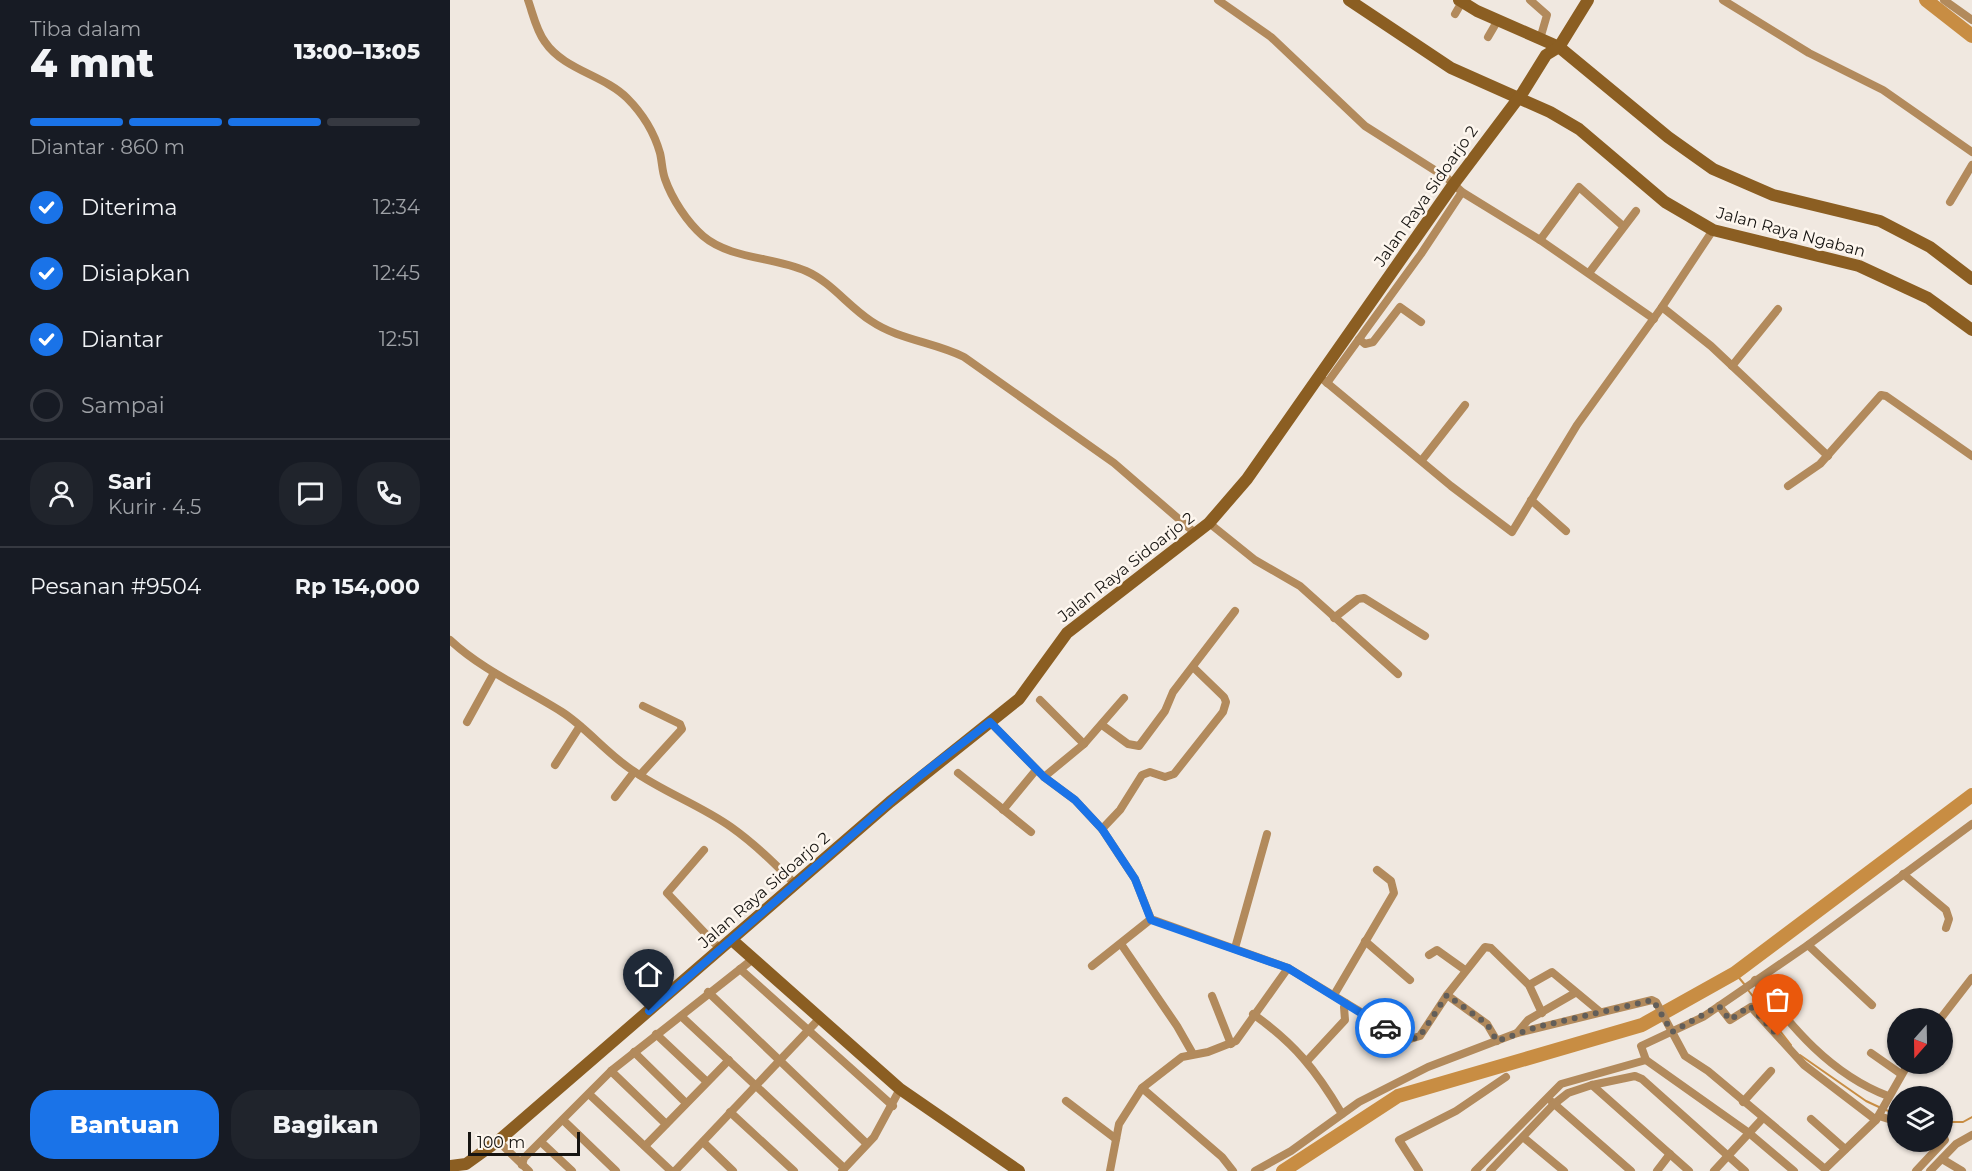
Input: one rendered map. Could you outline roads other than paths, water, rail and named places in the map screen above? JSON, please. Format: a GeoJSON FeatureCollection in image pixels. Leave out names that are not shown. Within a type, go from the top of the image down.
{"type":"FeatureCollection","features":[{"type":"Feature","properties":{"kind":"street"},"geometry":{"type":"LineString","coordinates":[[528,0],[539,32],[553,52],[567,62],[615,87],[640,113],[654,135],[664,177],[672,196],[702,235],[717,245],[805,271],[825,282],[871,321],[895,334],[948,349],[964,357],[1114,464],[1195,533]]}},
{"type":"Feature","properties":{"kind":"street"},"geometry":{"type":"LineString","coordinates":[[1218,0],[1271,37],[1365,126],[1447,178],[1458,189],[1540,240],[1654,319]]}},
{"type":"Feature","properties":{"kind":"street","name":"Jalan Raya Ngaban"},"geometry":{"type":"LineString","coordinates":[[1349,0],[1451,68],[1523,91],[1579,129],[1665,202],[1713,230],[1859,266],[1928,298],[1972,330]]}},
{"type":"Feature","properties":{"kind":"street"},"geometry":{"type":"LineString","coordinates":[[1530,0],[1548,15],[1540,39]]}},
{"type":"Feature","properties":{"kind":"street","name":"Jalan Raya Sidoarjo 2"},"geometry":{"type":"LineString","coordinates":[[450,1166],[466,1164],[503,1146],[721,951],[736,944],[796,885],[937,761],[994,726],[1019,699],[1067,633],[1195,533],[1213,526],[1324,380],[1458,189],[1546,55],[1559,47],[1588,0]]}},
{"type":"Feature","properties":{"kind":"street"},"geometry":{"type":"LineString","coordinates":[[1723,0],[1809,53],[1883,90],[1972,152]]}},
{"type":"Feature","properties":{"kind":"street"},"geometry":{"type":"LineString","coordinates":[[1944,0],[1972,20]]}},
{"type":"Feature","properties":{"kind":"street"},"geometry":{"type":"LineString","coordinates":[[1458,6],[1493,30],[1540,39],[1559,47],[1668,137],[1713,169],[1773,195],[1880,221],[1930,248],[1972,279]]}},
{"type":"Feature","properties":{"kind":"street"},"geometry":{"type":"LineString","coordinates":[[1950,202],[1972,165]]}},
{"type":"Feature","properties":{"kind":"street"},"geometry":{"type":"LineString","coordinates":[[1540,240],[1577,187],[1583,188],[1623,226]]}},
{"type":"Feature","properties":{"kind":"street"},"geometry":{"type":"LineString","coordinates":[[1458,189],[1422,254],[1359,339],[1324,380],[1510,532],[1515,529],[1577,425],[1654,319],[1713,230]]}},
{"type":"Feature","properties":{"kind":"street"},"geometry":{"type":"LineString","coordinates":[[1589,273],[1636,211]]}},
{"type":"Feature","properties":{"kind":"street"},"geometry":{"type":"LineString","coordinates":[[1359,339],[1365,344],[1374,342],[1400,307],[1421,322]]}},
{"type":"Feature","properties":{"kind":"street"},"geometry":{"type":"LineString","coordinates":[[1662,307],[1711,346],[1828,456]]}},
{"type":"Feature","properties":{"kind":"street"},"geometry":{"type":"LineString","coordinates":[[1732,366],[1778,309]]}},
{"type":"Feature","properties":{"kind":"street"},"geometry":{"type":"LineString","coordinates":[[1788,486],[1813,471],[1881,395],[1886,396],[1972,456]]}},
{"type":"Feature","properties":{"kind":"street"},"geometry":{"type":"LineString","coordinates":[[1422,460],[1465,405]]}},
{"type":"Feature","properties":{"kind":"street"},"geometry":{"type":"LineString","coordinates":[[1531,500],[1566,531]]}},
{"type":"Feature","properties":{"kind":"street"},"geometry":{"type":"LineString","coordinates":[[1213,526],[1255,560],[1300,586],[1398,674]]}},
{"type":"Feature","properties":{"kind":"street"},"geometry":{"type":"LineString","coordinates":[[1334,618],[1358,599],[1364,598],[1425,636]]}},
{"type":"Feature","properties":{"kind":"street"},"geometry":{"type":"LineString","coordinates":[[1102,724],[1128,744],[1139,746],[1165,711],[1173,692],[1234,611]]}},
{"type":"Feature","properties":{"kind":"street"},"geometry":{"type":"LineString","coordinates":[[450,640],[464,654],[564,713],[612,757],[637,774],[731,827],[764,853],[796,885]]}},
{"type":"Feature","properties":{"kind":"street"},"geometry":{"type":"LineString","coordinates":[[1102,829],[1120,810],[1142,775],[1150,772],[1165,777],[1174,774],[1223,712],[1226,702],[1224,697],[1193,667]]}},
{"type":"Feature","properties":{"kind":"street"},"geometry":{"type":"LineString","coordinates":[[467,723],[494,673]]}},
{"type":"Feature","properties":{"kind":"street"},"geometry":{"type":"LineString","coordinates":[[1044,777],[1084,744],[1124,698]]}},
{"type":"Feature","properties":{"kind":"street"},"geometry":{"type":"LineString","coordinates":[[1040,700],[1084,744]]}},
{"type":"Feature","properties":{"kind":"street"},"geometry":{"type":"LineString","coordinates":[[615,797],[682,729],[680,724],[643,706]]}},
{"type":"Feature","properties":{"kind":"street"},"geometry":{"type":"LineString","coordinates":[[555,765],[580,726]]}},
{"type":"Feature","properties":{"kind":"street"},"geometry":{"type":"LineString","coordinates":[[994,726],[1036,770],[1075,800],[1102,829],[1135,879],[1151,920]]}},
{"type":"Feature","properties":{"kind":"street"},"geometry":{"type":"LineString","coordinates":[[1003,810],[1036,770]]}},
{"type":"Feature","properties":{"kind":"street"},"geometry":{"type":"LineString","coordinates":[[958,773],[1030,832]]}},
{"type":"Feature","properties":{"kind":"street"},"geometry":{"type":"LineString","coordinates":[[1794,1171],[1749,1133],[1646,1060],[1641,1046],[1670,1028],[1719,1006],[1808,945],[1903,874],[1970,829]]}},
{"type":"Feature","properties":{"kind":"street"},"geometry":{"type":"LineString","coordinates":[[1235,948],[1267,834]]}},
{"type":"Feature","properties":{"kind":"street"},"geometry":{"type":"LineString","coordinates":[[704,850],[667,893],[721,951]]}},
{"type":"Feature","properties":{"kind":"street"},"geometry":{"type":"LineString","coordinates":[[1334,995],[1394,893],[1391,881],[1377,870]]}},
{"type":"Feature","properties":{"kind":"street"},"geometry":{"type":"LineString","coordinates":[[1903,874],[1946,910],[1949,919],[1946,928]]}},
{"type":"Feature","properties":{"kind":"street"},"geometry":{"type":"LineString","coordinates":[[1151,920],[1217,941],[1288,968],[1407,1040],[1420,1036],[1481,949],[1489,947],[1528,985],[1542,1013]]}},
{"type":"Feature","properties":{"kind":"street"},"geometry":{"type":"LineString","coordinates":[[1092,966],[1151,920]]}},
{"type":"Feature","properties":{"kind":"street"},"geometry":{"type":"LineString","coordinates":[[1365,941],[1410,980]]}},
{"type":"Feature","properties":{"kind":"street"},"geometry":{"type":"LineString","coordinates":[[736,944],[900,1089],[1019,1171]]}},
{"type":"Feature","properties":{"kind":"street"},"geometry":{"type":"LineString","coordinates":[[1120,944],[1178,1026],[1193,1054]]}},
{"type":"Feature","properties":{"kind":"street"},"geometry":{"type":"LineString","coordinates":[[1808,945],[1872,1005]]}},
{"type":"Feature","properties":{"kind":"street"},"geometry":{"type":"LineString","coordinates":[[1429,955],[1437,950],[1465,970]]}},
{"type":"Feature","properties":{"kind":"street"},"geometry":{"type":"LineString","coordinates":[[526,1168],[524,1158],[611,1071],[708,992],[753,959]]}},
{"type":"Feature","properties":{"kind":"street"},"geometry":{"type":"LineString","coordinates":[[1110,1171],[1119,1124],[1142,1088],[1167,1066],[1193,1054],[1233,1042],[1288,968]]}},
{"type":"Feature","properties":{"kind":"street"},"geometry":{"type":"LineString","coordinates":[[740,969],[893,1106]]}},
{"type":"Feature","properties":{"kind":"street"},"geometry":{"type":"LineString","coordinates":[[1528,985],[1550,971],[1599,1011]]}},
{"type":"Feature","properties":{"kind":"street"},"geometry":{"type":"LineString","coordinates":[[1949,1008],[1972,978]]}},
{"type":"Feature","properties":{"kind":"street"},"geometry":{"type":"LineString","coordinates":[[1255,1171],[1291,1151],[1380,1090],[1428,1067],[1517,1033],[1599,1011],[1652,1000],[1656,1002],[1688,1060],[1708,1071],[1825,1170],[1878,1117],[1887,1097],[1858,1084],[1816,1050],[1753,981]]}},
{"type":"Feature","properties":{"kind":"street"},"geometry":{"type":"LineString","coordinates":[[708,992],[866,1143]]}},
{"type":"Feature","properties":{"kind":"street"},"geometry":{"type":"LineString","coordinates":[[1517,1033],[1525,1023],[1575,993]]}},
{"type":"Feature","properties":{"kind":"street"},"geometry":{"type":"LineString","coordinates":[[1447,995],[1487,1024],[1497,1041]]}},
{"type":"Feature","properties":{"kind":"street"},"geometry":{"type":"LineString","coordinates":[[1212,996],[1233,1042]]}},
{"type":"Feature","properties":{"kind":"street"},"geometry":{"type":"LineString","coordinates":[[1307,1061],[1345,1020],[1346,1003]]}},
{"type":"Feature","properties":{"kind":"street"},"geometry":{"type":"LineString","coordinates":[[1719,1006],[1730,1020],[1751,1007],[1804,1065],[1878,1117],[1887,1119]]}},
{"type":"Feature","properties":{"kind":"street"},"geometry":{"type":"LineString","coordinates":[[1253,1014],[1286,1038],[1307,1061],[1342,1114]]}},
{"type":"Feature","properties":{"kind":"street"},"geometry":{"type":"LineString","coordinates":[[681,1016],[843,1169],[874,1137],[893,1106],[900,1089]]}},
{"type":"Feature","properties":{"kind":"street"},"geometry":{"type":"LineString","coordinates":[[590,1094],[673,1171],[819,1019]]}},
{"type":"Feature","properties":{"kind":"street"},"geometry":{"type":"LineString","coordinates":[[656,1034],[706,1082]]}},
{"type":"Feature","properties":{"kind":"street"},"geometry":{"type":"LineString","coordinates":[[634,1052],[686,1103]]}},
{"type":"Feature","properties":{"kind":"street"},"geometry":{"type":"LineString","coordinates":[[1871,1053],[1887,1064]]}},
{"type":"Feature","properties":{"kind":"street"},"geometry":{"type":"LineString","coordinates":[[645,1146],[729,1060]]}},
{"type":"Feature","properties":{"kind":"street"},"geometry":{"type":"LineString","coordinates":[[1482,1164],[1491,1171],[1523,1137],[1566,1081],[1646,1060]]}},
{"type":"Feature","properties":{"kind":"street"},"geometry":{"type":"LineString","coordinates":[[1630,1064],[1635,1076]]}},
{"type":"Feature","properties":{"kind":"street"},"geometry":{"type":"LineString","coordinates":[[611,1071],[666,1124]]}},
{"type":"Feature","properties":{"kind":"street"},"geometry":{"type":"LineString","coordinates":[[1743,1102],[1771,1071]]}},
{"type":"Feature","properties":{"kind":"street"},"geometry":{"type":"LineString","coordinates":[[1894,1086],[1901,1074]]}},
{"type":"Feature","properties":{"kind":"street"},"geometry":{"type":"LineString","coordinates":[[1475,1171],[1551,1101],[1592,1085],[1635,1076],[1642,1079],[1744,1171]]}},
{"type":"Feature","properties":{"kind":"street"},"geometry":{"type":"LineString","coordinates":[[1419,1171],[1399,1140],[1456,1111],[1506,1077]]}},
{"type":"Feature","properties":{"kind":"street"},"geometry":{"type":"LineString","coordinates":[[1592,1085],[1689,1171]]}},
{"type":"Feature","properties":{"kind":"street"},"geometry":{"type":"LineString","coordinates":[[1142,1088],[1221,1156],[1233,1171]]}},
{"type":"Feature","properties":{"kind":"street"},"geometry":{"type":"LineString","coordinates":[[1066,1101],[1116,1139]]}},
{"type":"Feature","properties":{"kind":"street"},"geometry":{"type":"LineString","coordinates":[[1551,1101],[1631,1171]]}},
{"type":"Feature","properties":{"kind":"street"},"geometry":{"type":"LineString","coordinates":[[730,1112],[794,1171]]}},
{"type":"Feature","properties":{"kind":"street"},"geometry":{"type":"LineString","coordinates":[[1714,1171],[1763,1118]]}},
{"type":"Feature","properties":{"kind":"street"},"geometry":{"type":"LineString","coordinates":[[1811,1119],[1845,1149]]}},
{"type":"Feature","properties":{"kind":"street"},"geometry":{"type":"LineString","coordinates":[[563,1120],[616,1171]]}},
{"type":"Feature","properties":{"kind":"street"},"geometry":{"type":"LineString","coordinates":[[1930,1171],[1956,1144],[1972,1135]]}},
{"type":"Feature","properties":{"kind":"street"},"geometry":{"type":"LineString","coordinates":[[1523,1137],[1564,1171]]}},
{"type":"Feature","properties":{"kind":"street"},"geometry":{"type":"LineString","coordinates":[[541,1142],[572,1171]]}},
{"type":"Feature","properties":{"kind":"street"},"geometry":{"type":"LineString","coordinates":[[703,1142],[733,1171]]}},
{"type":"Feature","properties":{"kind":"street"},"geometry":{"type":"LineString","coordinates":[[503,1146],[526,1168]]}},
{"type":"Feature","properties":{"kind":"street"},"geometry":{"type":"LineString","coordinates":[[1916,1171],[1934,1152]]}},
{"type":"Feature","properties":{"kind":"street"},"geometry":{"type":"LineString","coordinates":[[1657,1171],[1670,1155]]}},
{"type":"Feature","properties":{"kind":"street"},"geometry":{"type":"LineString","coordinates":[[1942,1159],[1962,1171]]}},
{"type":"Feature","properties":{"kind":"waterway"},"geometry":{"type":"LineString","coordinates":[[1926,0],[1972,36]]}},
{"type":"Feature","properties":{"kind":"waterway"},"geometry":{"type":"LineString","coordinates":[[1283,1171],[1398,1096],[1642,1025],[1735,973],[1972,795]]}},
{"type":"Feature","properties":{"kind":"waterway"},"geometry":{"type":"LineString","coordinates":[[1735,973],[1745,985]]}},
{"type":"Feature","properties":{"kind":"waterway"},"geometry":{"type":"LineString","coordinates":[[1748,990],[1791,1045]]}},
{"type":"Feature","properties":{"kind":"waterway"},"geometry":{"type":"LineString","coordinates":[[1800,1055],[1866,1101],[1881,1108]]}},
{"type":"Feature","properties":{"kind":"waterway"},"geometry":{"type":"LineString","coordinates":[[1953,1122],[1963,1122],[1972,1117]]}}]}
